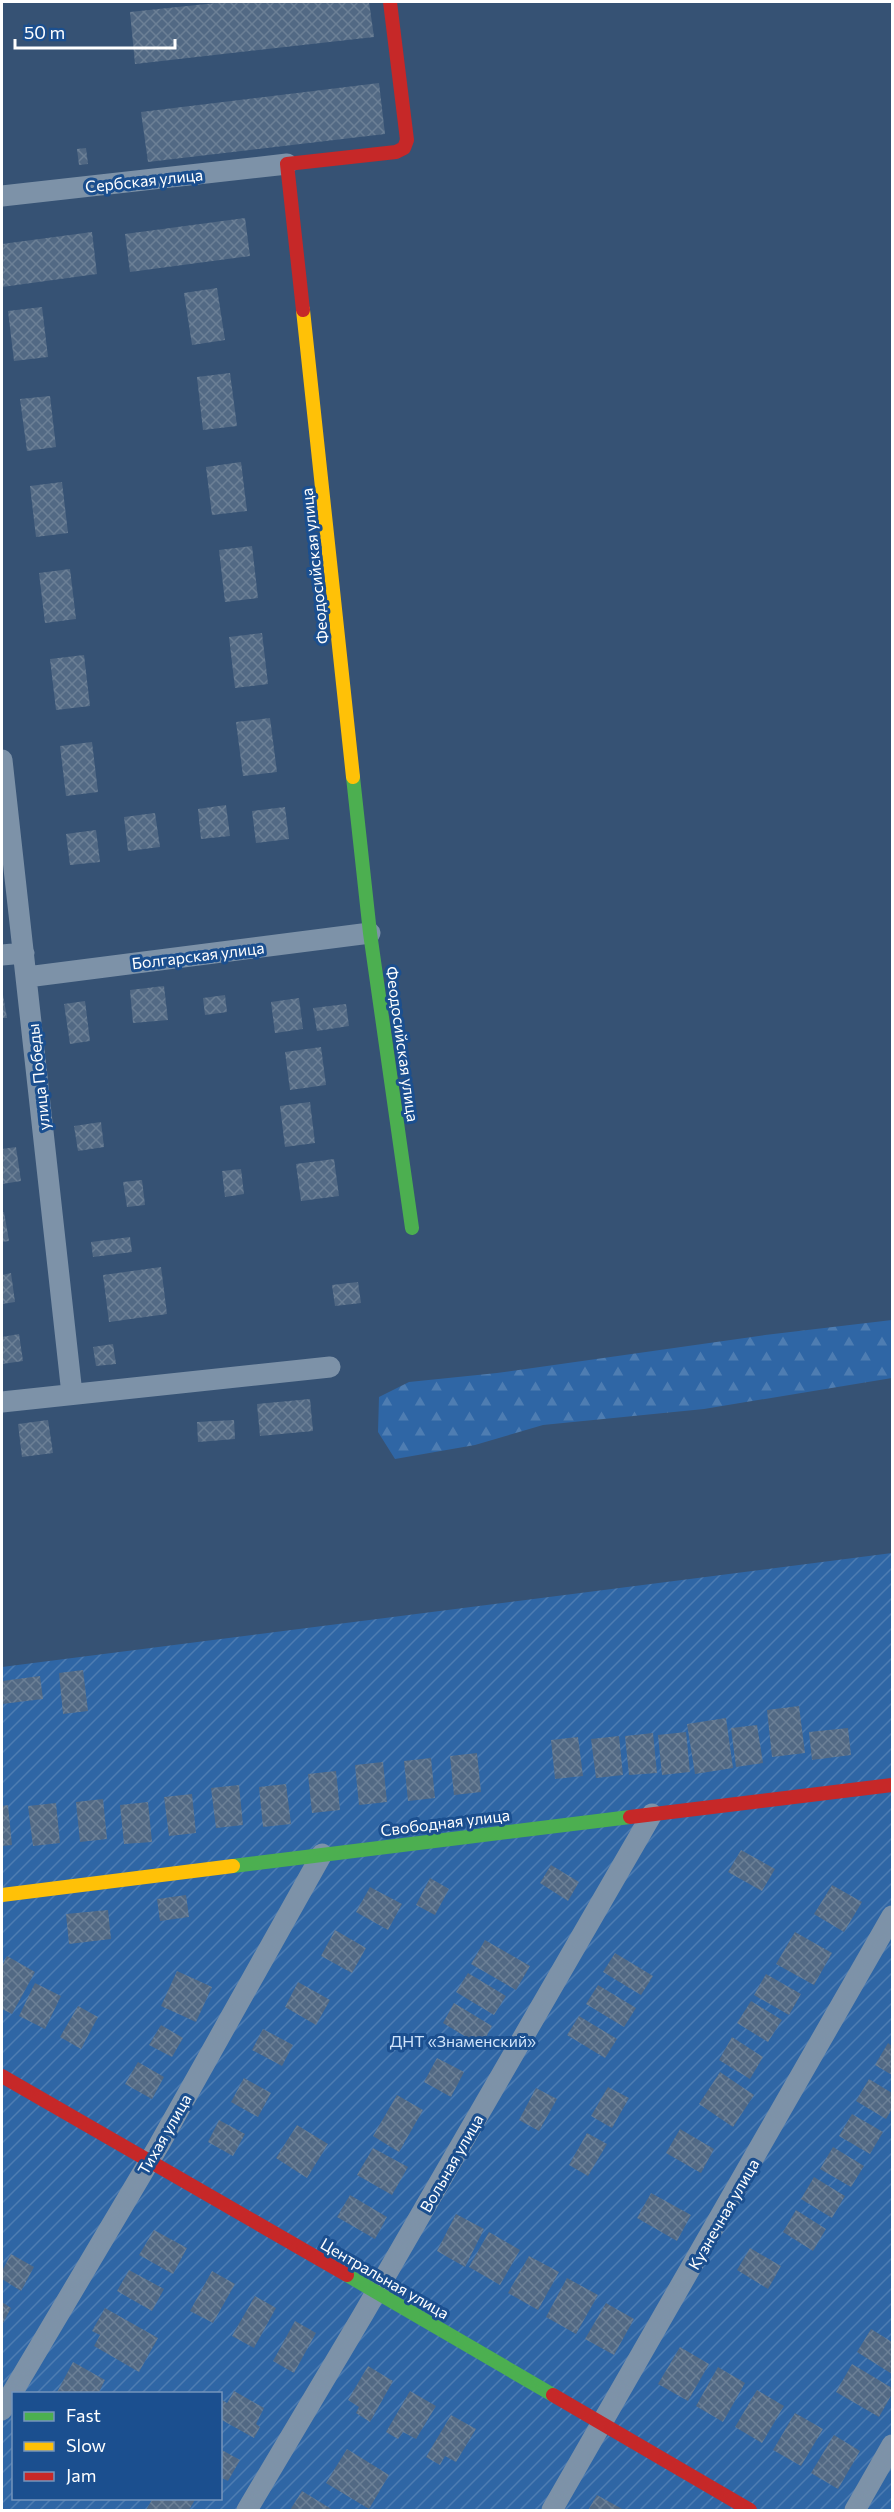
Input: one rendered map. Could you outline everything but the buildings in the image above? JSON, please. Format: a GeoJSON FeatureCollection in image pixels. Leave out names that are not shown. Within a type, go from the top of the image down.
{"type":"FeatureCollection","features":[{"type":"Feature","properties":{"kind":"street"},"geometry":{"type":"LineString","coordinates":[[287,164],[396,152],[404,148],[407,140],[390,2]]}},
{"type":"Feature","properties":{"kind":"street","name":"Сербская улица"},"geometry":{"type":"LineString","coordinates":[[2,196],[287,164]]}},
{"type":"Feature","properties":{"kind":"street","name":"Феодосийская улица"},"geometry":{"type":"LineString","coordinates":[[287,164],[370,933],[412,1228]]}},
{"type":"Feature","properties":{"kind":"street","name":"улица Победы"},"geometry":{"type":"LineString","coordinates":[[2,760],[72,1394]]}},
{"type":"Feature","properties":{"kind":"street","name":"Болгарская улица"},"geometry":{"type":"LineString","coordinates":[[27,977],[370,933]]}},
{"type":"Feature","properties":{"kind":"street"},"geometry":{"type":"LineString","coordinates":[[2,955],[24,952]]}},
{"type":"Feature","properties":{"kind":"street"},"geometry":{"type":"LineString","coordinates":[[2,1402],[330,1367]]}},
{"type":"Feature","properties":{"kind":"street","name":"Свободная улица"},"geometry":{"type":"LineString","coordinates":[[2,1895],[892,1785]]}},
{"type":"Feature","properties":{"kind":"street","name":"Вольная улица"},"geometry":{"type":"LineString","coordinates":[[247,2511],[652,1814]]}},
{"type":"Feature","properties":{"kind":"street","name":"Тихая улица"},"geometry":{"type":"LineString","coordinates":[[13,2392],[150,2160],[322,1854]]}},
{"type":"Feature","properties":{"kind":"street","name":"Кузнечная улица"},"geometry":{"type":"LineString","coordinates":[[552,2511],[892,1916]]}},
{"type":"Feature","properties":{"kind":"street","name":"Центральная улица"},"geometry":{"type":"LineString","coordinates":[[2,2076],[750,2511]]}},
{"type":"Feature","properties":{"kind":"street","name":"Тихая улица"},"geometry":{"type":"LineString","coordinates":[[2,2410],[12,2393]]}},
{"type":"Feature","properties":{"kind":"street"},"geometry":{"type":"LineString","coordinates":[[855,2511],[892,2445]]}},
{"type":"Feature","properties":{"kind":"green space"},"geometry":{"type":"Polygon","coordinates":[[[892,1320],[892,1378],[704,1409],[543,1425],[475,1445],[395,1459],[378,1432],[379,1397],[409,1382],[497,1373],[765,1335],[892,1320]]]}},
{"type":"Feature","properties":{"kind":"green space","name":"ДНТ «Знаменский»"},"geometry":{"type":"Polygon","coordinates":[[[892,1553],[892,2510],[2,2510],[2,1667],[892,1553]]]}},
{"type":"Feature","properties":{"kind":"traffic: fast"},"geometry":{"type":"LineString","coordinates":[[353,777],[370,933],[412,1228]]}},
{"type":"Feature","properties":{"kind":"traffic: fast"},"geometry":{"type":"LineString","coordinates":[[233,1866],[630,1817]]}},
{"type":"Feature","properties":{"kind":"traffic: fast"},"geometry":{"type":"LineString","coordinates":[[347,2275],[553,2395]]}},
{"type":"Feature","properties":{"kind":"traffic: slow"},"geometry":{"type":"LineString","coordinates":[[303,310],[353,777]]}},
{"type":"Feature","properties":{"kind":"traffic: slow"},"geometry":{"type":"LineString","coordinates":[[2,1895],[233,1866]]}},
{"type":"Feature","properties":{"kind":"traffic: jam"},"geometry":{"type":"LineString","coordinates":[[303,310],[287,164],[396,152],[404,148],[407,140],[390,2]]}},
{"type":"Feature","properties":{"kind":"traffic: jam"},"geometry":{"type":"LineString","coordinates":[[630,1817],[892,1785]]}},
{"type":"Feature","properties":{"kind":"traffic: jam"},"geometry":{"type":"LineString","coordinates":[[2,2076],[347,2275]]}},
{"type":"Feature","properties":{"kind":"traffic: jam"},"geometry":{"type":"LineString","coordinates":[[553,2395],[750,2510]]}}]}
